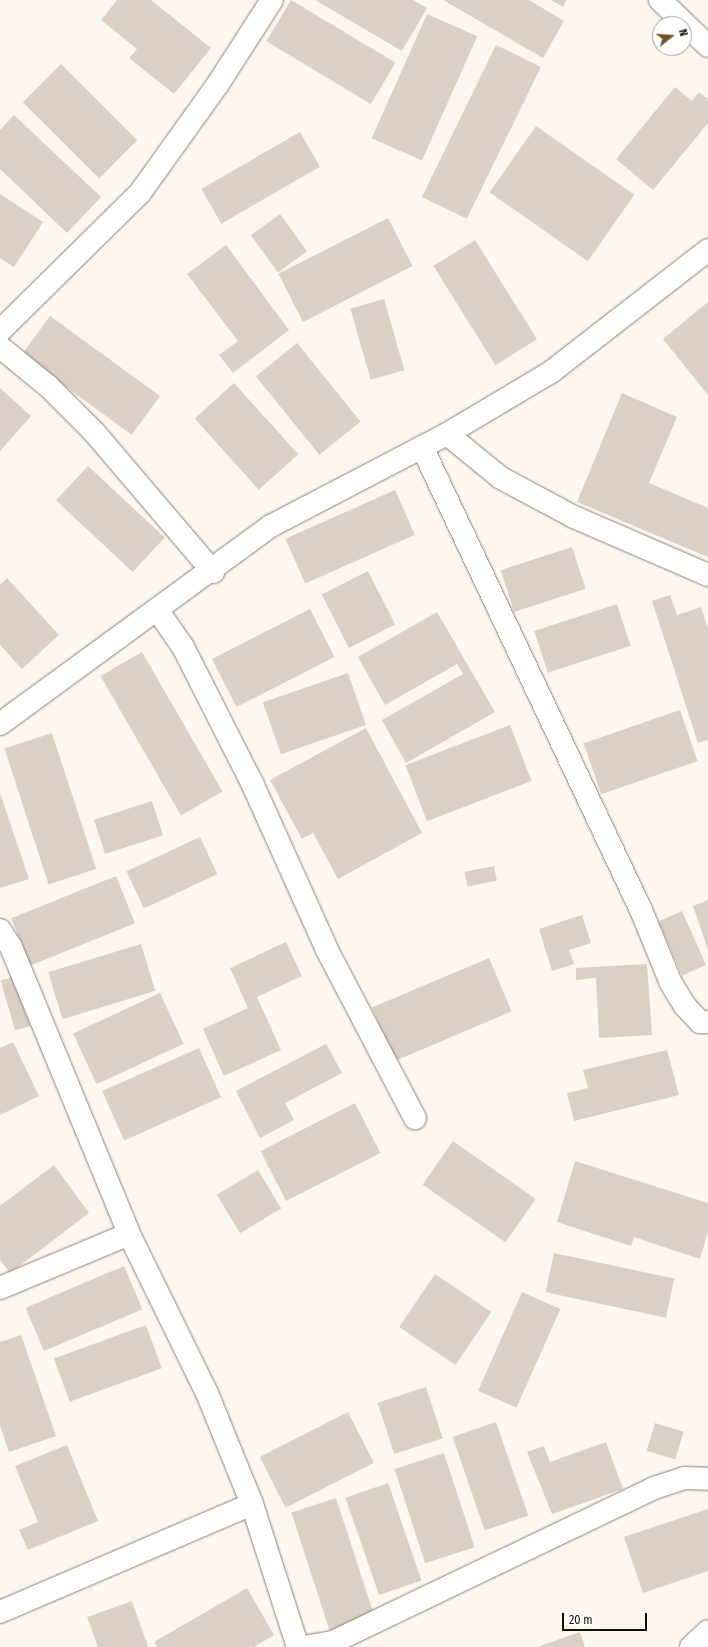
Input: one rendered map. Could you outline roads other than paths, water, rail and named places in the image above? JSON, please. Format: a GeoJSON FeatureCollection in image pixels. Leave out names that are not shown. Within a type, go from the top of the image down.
{"type":"FeatureCollection","features":[{"type":"Feature","properties":{"kind":"street"},"geometry":{"type":"LineString","coordinates":[[0,331],[140,193],[218,84],[272,0]]}},
{"type":"Feature","properties":{"kind":"street"},"geometry":{"type":"LineString","coordinates":[[660,0],[708,46]]}},
{"type":"Feature","properties":{"kind":"street"},"geometry":{"type":"LineString","coordinates":[[0,724],[212,572],[271,526],[448,434],[551,372],[708,250]]}},
{"type":"Feature","properties":{"kind":"street"},"geometry":{"type":"LineString","coordinates":[[0,347],[48,386],[94,432],[212,572]]}},
{"type":"Feature","properties":{"kind":"street"},"geometry":{"type":"LineString","coordinates":[[448,434],[508,481],[574,517],[708,575]]}},
{"type":"Feature","properties":{"kind":"street"},"geometry":{"type":"LineString","coordinates":[[422,447],[641,910],[671,983],[685,1006],[700,1022],[708,1022]]}},
{"type":"Feature","properties":{"kind":"street"},"geometry":{"type":"LineString","coordinates":[[158,611],[184,647],[253,785],[327,950],[415,1118]]}},
{"type":"Feature","properties":{"kind":"street"},"geometry":{"type":"LineString","coordinates":[[4,943],[129,1234],[207,1393],[252,1504],[298,1647]]}},
{"type":"Feature","properties":{"kind":"street"},"geometry":{"type":"LineString","coordinates":[[0,1288],[129,1234]]}},
{"type":"Feature","properties":{"kind":"street"},"geometry":{"type":"LineString","coordinates":[[304,1647],[332,1642],[654,1488],[684,1478],[708,1479]]}},
{"type":"Feature","properties":{"kind":"street"},"geometry":{"type":"LineString","coordinates":[[0,1612],[252,1504]]}},
{"type":"Feature","properties":{"kind":"street"},"geometry":{"type":"LineString","coordinates":[[690,1647],[708,1631]]}}]}
